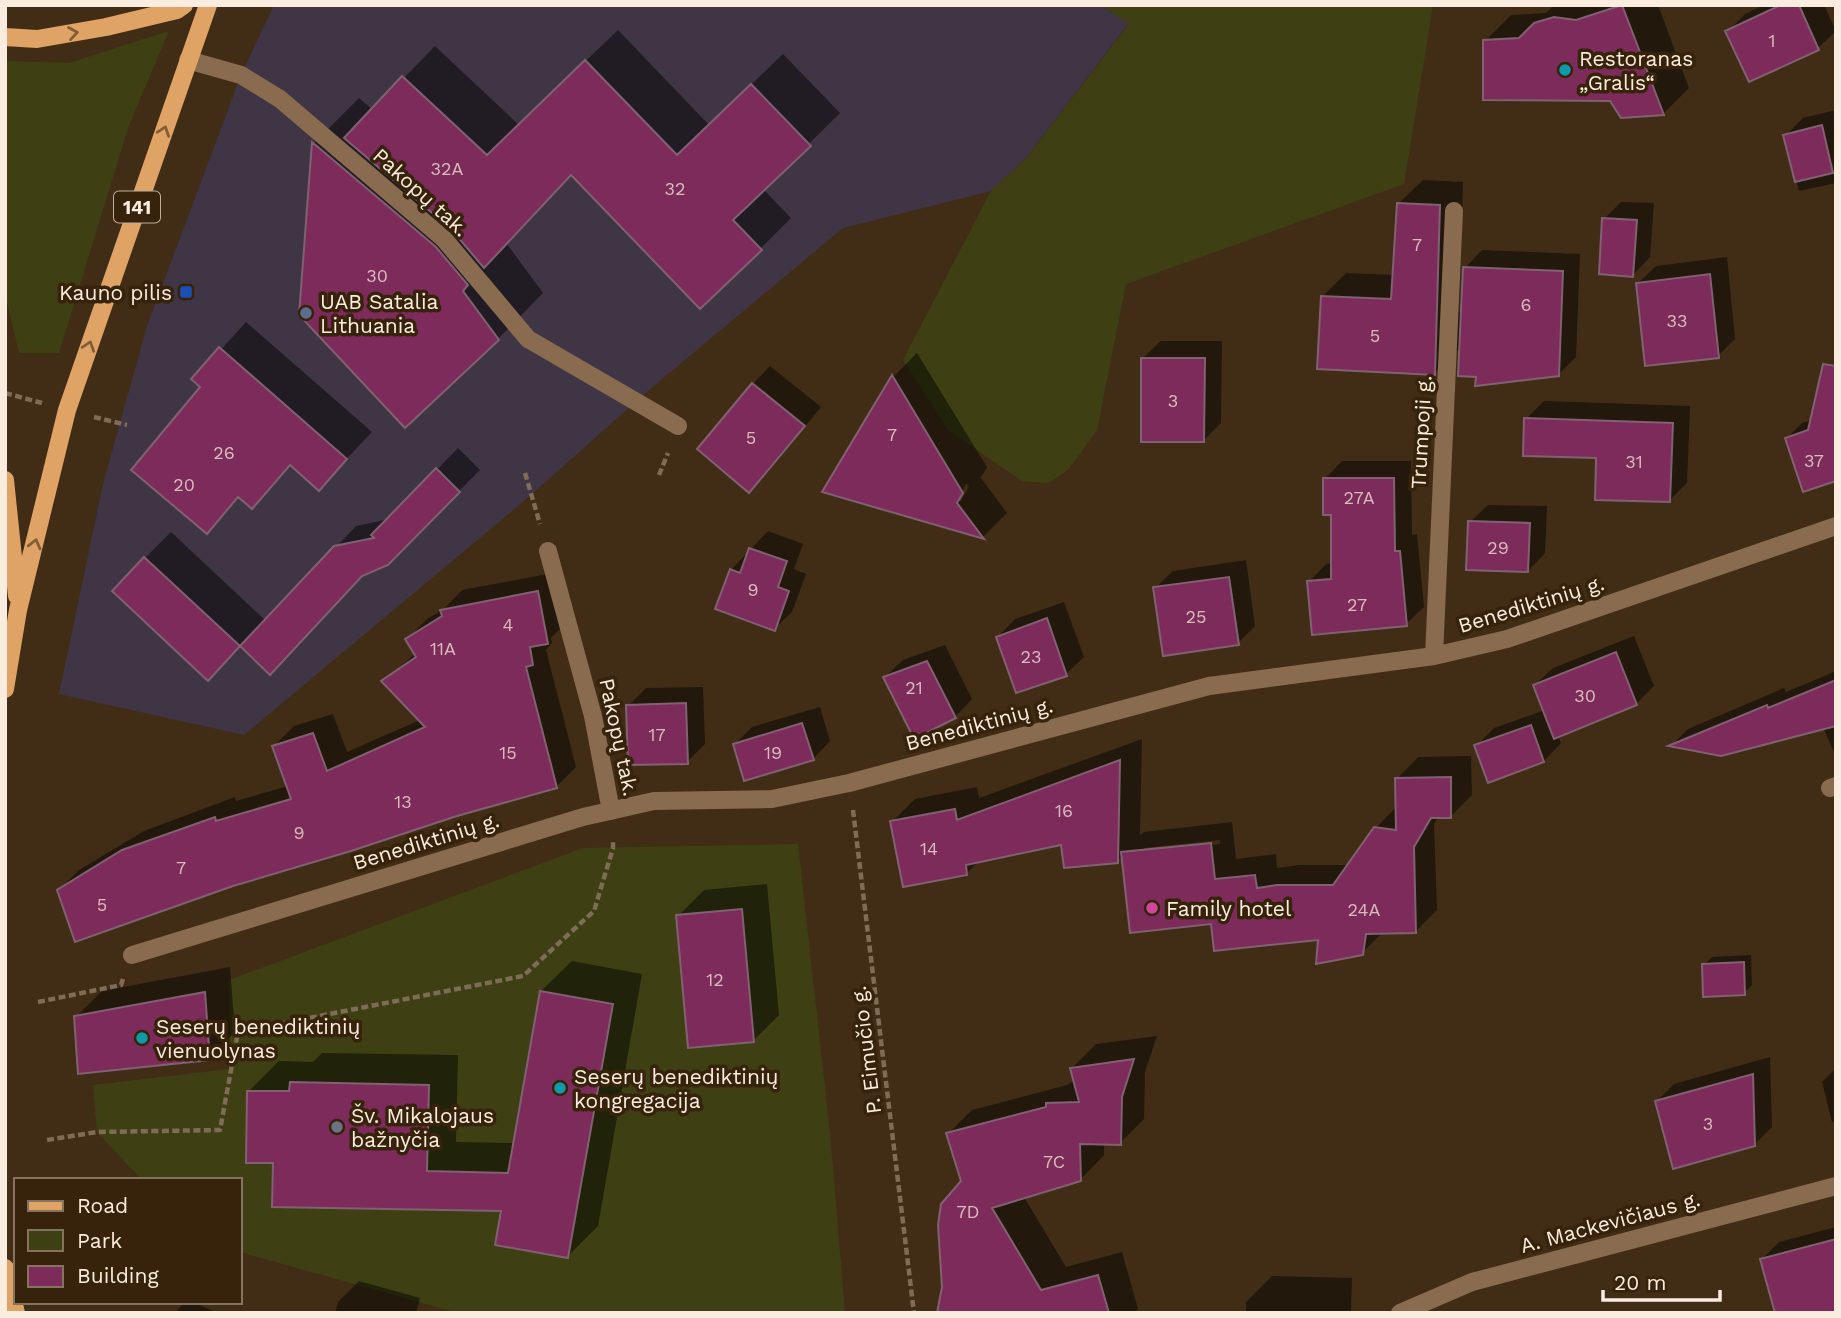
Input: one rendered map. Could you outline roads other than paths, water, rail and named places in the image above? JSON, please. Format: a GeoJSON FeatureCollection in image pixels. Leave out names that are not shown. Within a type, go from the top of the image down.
{"type":"FeatureCollection","features":[{"type":"Feature","properties":{"kind":"main road"},"geometry":{"type":"LineString","coordinates":[[5,37],[37,39],[106,27],[177,10],[184,5]]}},
{"type":"Feature","properties":{"kind":"main road","name":"141"},"geometry":{"type":"LineString","coordinates":[[5,688],[18,610],[67,410],[208,5]]}},
{"type":"Feature","properties":{"kind":"main road","name":"141"},"geometry":{"type":"LineString","coordinates":[[5,480],[18,610]]}},
{"type":"Feature","properties":{"kind":"main road"},"geometry":{"type":"LineString","coordinates":[[5,1268],[16,1313]]}},
{"type":"Feature","properties":{"kind":"street","name":"Pakopų tak."},"geometry":{"type":"LineString","coordinates":[[188,60],[241,75],[280,99],[444,239],[528,339],[678,426]]}},
{"type":"Feature","properties":{"kind":"street","name":"Trumpoji g."},"geometry":{"type":"LineString","coordinates":[[1434,656],[1454,211]]}},
{"type":"Feature","properties":{"kind":"street","name":"Benediktinių g."},"geometry":{"type":"LineString","coordinates":[[132,955],[583,817],[654,802],[772,799],[849,782],[1209,686],[1434,656],[1507,639],[1836,526]]}},
{"type":"Feature","properties":{"kind":"street","name":"Pakopų tak."},"geometry":{"type":"LineString","coordinates":[[548,551],[593,716],[611,811]]}},
{"type":"Feature","properties":{"kind":"street","name":"A. Mackevičiaus g."},"geometry":{"type":"LineString","coordinates":[[1400,1312],[1472,1282],[1836,1186]]}},
{"type":"Feature","properties":{"kind":"place","name":"Restoranas „Gralis“"},"geometry":{"type":"Point","coordinates":[1565,70]}},
{"type":"Feature","properties":{"kind":"place","name":"Kauno pilis"},"geometry":{"type":"Point","coordinates":[186,292]}},
{"type":"Feature","properties":{"kind":"place","name":"UAB Satalia Lithuania"},"geometry":{"type":"Point","coordinates":[306,313]}},
{"type":"Feature","properties":{"kind":"place","name":"Family hotel"},"geometry":{"type":"Point","coordinates":[1152,908]}},
{"type":"Feature","properties":{"kind":"place","name":"Seserų benediktinių vienuolynas"},"geometry":{"type":"Point","coordinates":[142,1038]}},
{"type":"Feature","properties":{"kind":"place","name":"Seserų benediktinių kongregacija"},"geometry":{"type":"Point","coordinates":[560,1088]}},
{"type":"Feature","properties":{"kind":"place","name":"Šv. Mikalojaus bažnyčia"},"geometry":{"type":"Point","coordinates":[337,1127]}}]}
